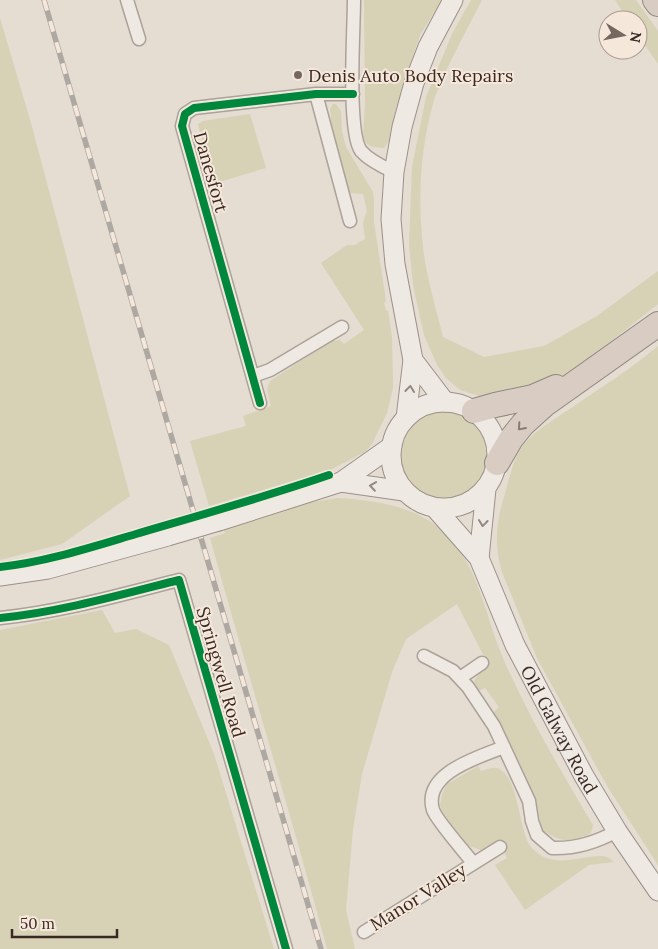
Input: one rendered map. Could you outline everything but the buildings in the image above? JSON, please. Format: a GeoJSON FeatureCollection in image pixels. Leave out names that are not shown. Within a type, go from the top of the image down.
{"type":"FeatureCollection","features":[{"type":"Feature","properties":{"kind":"highway"},"geometry":{"type":"LineString","coordinates":[[655,0],[658,4]]}},
{"type":"Feature","properties":{"kind":"highway"},"geometry":{"type":"LineString","coordinates":[[474,411],[533,397],[567,382],[658,314]]}},
{"type":"Feature","properties":{"kind":"highway"},"geometry":{"type":"LineString","coordinates":[[497,463],[511,439],[537,411],[658,324]]}},
{"type":"Feature","properties":{"kind":"main road"},"geometry":{"type":"LineString","coordinates":[[406,418],[413,360],[395,264],[391,219],[394,172],[402,127],[414,83],[428,47],[453,0]]}},
{"type":"Feature","properties":{"kind":"main road"},"geometry":{"type":"LineString","coordinates":[[413,360],[445,402]]}},
{"type":"Feature","properties":{"kind":"main road"},"geometry":{"type":"LineString","coordinates":[[445,402],[464,406],[474,411],[488,424],[496,441],[497,463],[493,477],[486,489],[478,497],[458,507],[449,509],[424,505],[404,491],[395,476],[391,459],[395,436],[406,418],[422,407],[433,403],[445,402]]}},
{"type":"Feature","properties":{"kind":"main road"},"geometry":{"type":"LineString","coordinates":[[0,576],[48,569],[168,536],[341,482],[392,446]]}},
{"type":"Feature","properties":{"kind":"main road"},"geometry":{"type":"LineString","coordinates":[[341,482],[404,491]]}},
{"type":"Feature","properties":{"kind":"main road"},"geometry":{"type":"LineString","coordinates":[[479,558],[486,489]]}},
{"type":"Feature","properties":{"kind":"main road"},"geometry":{"type":"LineString","coordinates":[[435,508],[479,558]]}},
{"type":"Feature","properties":{"kind":"main road","name":"Old Galway Road"},"geometry":{"type":"LineString","coordinates":[[479,558],[500,610],[536,686],[584,776],[617,831],[658,891]]}},
{"type":"Feature","properties":{"kind":"street"},"geometry":{"type":"LineString","coordinates":[[127,0],[139,38]]}},
{"type":"Feature","properties":{"kind":"street"},"geometry":{"type":"LineString","coordinates":[[354,0],[353,94],[355,132],[359,147],[367,156],[380,166],[394,172]]}},
{"type":"Feature","properties":{"kind":"street"},"geometry":{"type":"LineString","coordinates":[[316,94],[350,221]]}},
{"type":"Feature","properties":{"kind":"street","name":"Danesfort"},"geometry":{"type":"LineString","coordinates":[[260,402],[182,126],[185,114],[194,108],[316,94],[353,94]]}},
{"type":"Feature","properties":{"kind":"street"},"geometry":{"type":"LineString","coordinates":[[253,376],[270,370],[342,327]]}},
{"type":"Feature","properties":{"kind":"street","name":"Springwell Road"},"geometry":{"type":"LineString","coordinates":[[0,618],[23,616],[178,580],[286,949]]}},
{"type":"Feature","properties":{"kind":"street"},"geometry":{"type":"LineString","coordinates":[[424,656],[453,671],[460,678],[494,726],[529,801],[537,835],[552,848],[568,848],[602,839],[617,831]]}},
{"type":"Feature","properties":{"kind":"street"},"geometry":{"type":"LineString","coordinates":[[460,678],[482,664]]}},
{"type":"Feature","properties":{"kind":"street","name":"Manor Valley"},"geometry":{"type":"LineString","coordinates":[[473,863],[434,812],[432,800],[436,783],[452,769],[504,747]]}},
{"type":"Feature","properties":{"kind":"street","name":"Manor Valley"},"geometry":{"type":"LineString","coordinates":[[364,932],[500,847]]}},
{"type":"Feature","properties":{"kind":"shaded area"},"geometry":{"type":"Polygon","coordinates":[[[364,0],[442,0],[420,35],[396,109],[391,138],[384,148],[369,145],[363,138],[365,103],[364,0]]]}},
{"type":"Feature","properties":{"kind":"shaded area"},"geometry":{"type":"Polygon","coordinates":[[[471,0],[482,0],[435,97],[423,153],[420,203],[423,249],[430,287],[443,337],[484,357],[544,346],[597,316],[658,271],[658,304],[580,366],[555,381],[490,396],[479,396],[460,390],[446,378],[437,365],[424,335],[413,285],[409,244],[412,167],[426,97],[452,34],[471,0]]]}},
{"type":"Feature","properties":{"kind":"shaded area"},"geometry":{"type":"Polygon","coordinates":[[[615,0],[636,0],[643,10],[622,10],[615,0]]]}},
{"type":"Feature","properties":{"kind":"shaded area"},"geometry":{"type":"Polygon","coordinates":[[[648,17],[658,31],[658,64],[648,50],[648,17]]]}},
{"type":"Feature","properties":{"kind":"shaded area"},"geometry":{"type":"Polygon","coordinates":[[[0,18],[31,123],[130,496],[62,544],[0,560],[0,18]]]}},
{"type":"Feature","properties":{"kind":"shaded area"},"geometry":{"type":"Polygon","coordinates":[[[333,104],[336,104],[341,111],[342,132],[346,147],[373,192],[374,222],[386,301],[384,303],[388,311],[392,337],[393,388],[387,413],[372,444],[365,452],[330,470],[209,506],[190,441],[246,426],[243,416],[271,406],[267,389],[270,381],[331,341],[340,340],[344,344],[364,330],[321,263],[347,245],[355,245],[365,239],[363,223],[367,210],[363,194],[351,193],[348,189],[332,127],[330,109],[333,104]]]}},
{"type":"Feature","properties":{"kind":"shaded area"},"geometry":{"type":"Polygon","coordinates":[[[250,114],[266,168],[213,184],[198,124],[203,121],[250,114]]]}},
{"type":"Feature","properties":{"kind":"shaded area"},"geometry":{"type":"Polygon","coordinates":[[[658,346],[658,865],[607,786],[537,658],[502,572],[499,562],[497,534],[501,506],[512,469],[517,455],[525,443],[542,428],[627,370],[658,346]]]}},
{"type":"Feature","properties":{"kind":"shaded area"},"geometry":{"type":"Polygon","coordinates":[[[446,410],[464,413],[479,423],[489,438],[492,456],[489,474],[479,489],[464,499],[446,502],[428,499],[413,489],[403,474],[400,456],[403,438],[413,423],[428,413],[446,410]]]}},
{"type":"Feature","properties":{"kind":"shaded area"},"geometry":{"type":"Polygon","coordinates":[[[337,498],[365,500],[408,510],[433,523],[456,545],[473,575],[503,658],[523,701],[593,825],[591,833],[574,840],[562,840],[546,832],[543,833],[526,777],[516,755],[492,714],[499,707],[485,688],[476,692],[474,687],[476,677],[489,666],[457,604],[406,639],[392,672],[362,774],[353,829],[346,910],[355,949],[327,949],[210,538],[225,533],[223,528],[307,503],[337,498]]]}},
{"type":"Feature","properties":{"kind":"shaded area"},"geometry":{"type":"Polygon","coordinates":[[[102,610],[115,633],[136,629],[169,645],[214,754],[274,949],[0,949],[0,630],[102,610]]]}},
{"type":"Feature","properties":{"kind":"shaded area"},"geometry":{"type":"Polygon","coordinates":[[[478,766],[481,771],[496,768],[504,772],[514,791],[527,839],[531,847],[542,856],[553,860],[565,860],[598,856],[607,857],[614,862],[589,865],[525,910],[495,865],[507,858],[499,843],[481,850],[469,846],[441,809],[442,794],[447,784],[478,766]]]}},
{"type":"Feature","properties":{"kind":"railway"},"geometry":{"type":"LineString","coordinates":[[44,0],[321,949]]}},
{"type":"Feature","properties":{"kind":"cycle path"},"geometry":{"type":"LineString","coordinates":[[260,403],[182,126],[185,114],[194,108],[316,94],[353,94]]}},
{"type":"Feature","properties":{"kind":"cycle path"},"geometry":{"type":"LineString","coordinates":[[0,567],[34,562],[86,549],[329,475]]}},
{"type":"Feature","properties":{"kind":"cycle path"},"geometry":{"type":"LineString","coordinates":[[0,618],[67,607],[179,580],[286,949]]}},
{"type":"Feature","properties":{"kind":"place","name":"Denis Auto Body Repairs"},"geometry":{"type":"Point","coordinates":[298,75]}}]}
